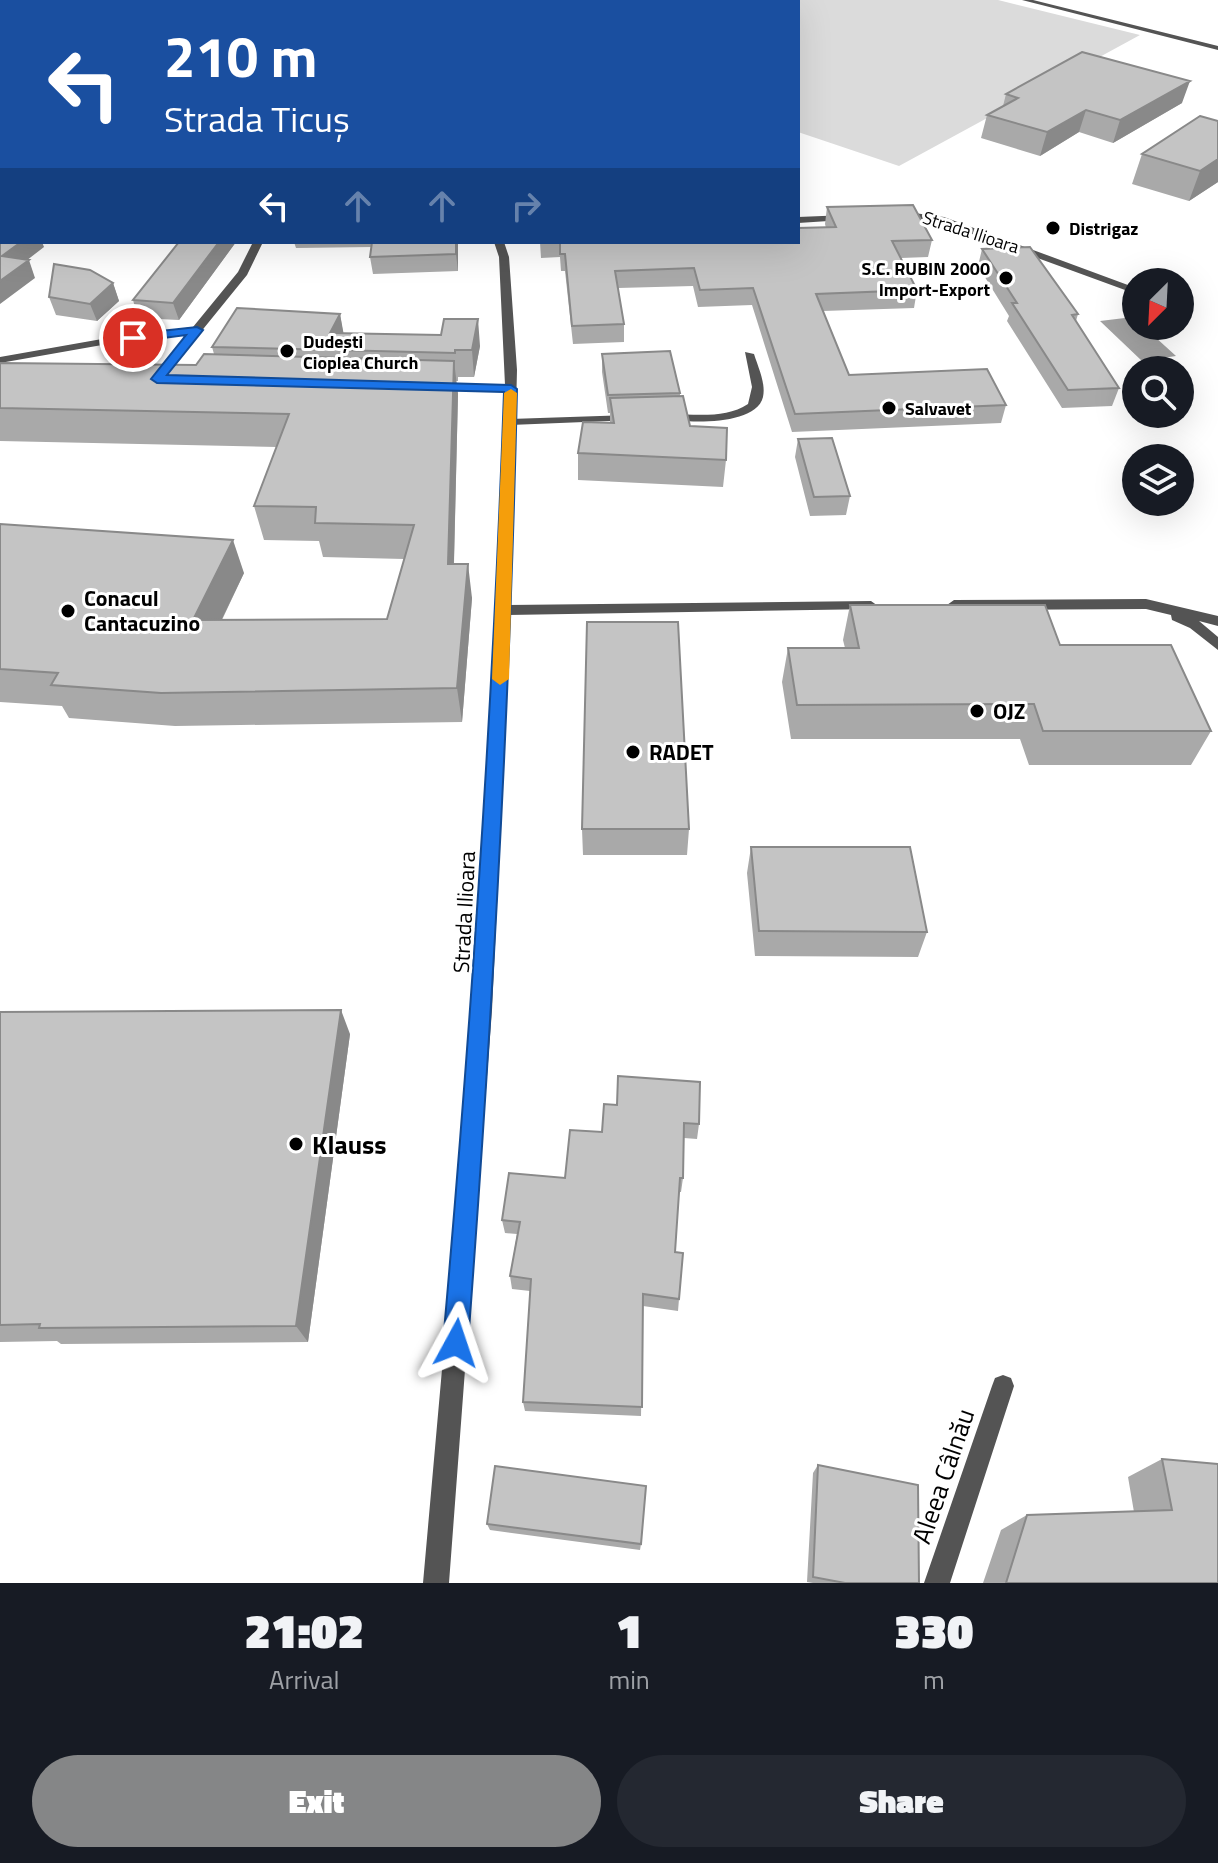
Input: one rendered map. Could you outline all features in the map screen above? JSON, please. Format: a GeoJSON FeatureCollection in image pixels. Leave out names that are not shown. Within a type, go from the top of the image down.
{"type":"FeatureCollection","features":[{"type":"Feature","properties":{"kind":"street"},"geometry":{"type":"LineString","coordinates":[[1025,0],[1218,48]]}},
{"type":"Feature","properties":{"kind":"street"},"geometry":{"type":"LineString","coordinates":[[1062,9],[1069,0]]}},
{"type":"Feature","properties":{"kind":"street","name":"Strada Ilioara"},"geometry":{"type":"LineString","coordinates":[[888,214],[915,214],[941,219],[1122,286]]}},
{"type":"Feature","properties":{"kind":"street"},"geometry":{"type":"LineString","coordinates":[[800,220],[857,216]]}},
{"type":"Feature","properties":{"kind":"street"},"geometry":{"type":"LineString","coordinates":[[157,379],[243,273],[257,244]]}},
{"type":"Feature","properties":{"kind":"street","name":"Strada Ilioara"},"geometry":{"type":"LineString","coordinates":[[436,1583],[483,1010],[504,610],[511,389],[504,257],[500,244]]}},
{"type":"Feature","properties":{"kind":"street"},"geometry":{"type":"LineString","coordinates":[[0,360],[102,342],[197,330]]}},
{"type":"Feature","properties":{"kind":"street"},"geometry":{"type":"LineString","coordinates":[[662,418],[738,416],[750,410],[757,402],[758,388],[749,354]]}},
{"type":"Feature","properties":{"kind":"street"},"geometry":{"type":"LineString","coordinates":[[142,379],[173,379]]}},
{"type":"Feature","properties":{"kind":"street"},"geometry":{"type":"LineString","coordinates":[[419,386],[511,389]]}},
{"type":"Feature","properties":{"kind":"street"},"geometry":{"type":"LineString","coordinates":[[510,422],[646,418]]}},
{"type":"Feature","properties":{"kind":"street"},"geometry":{"type":"LineString","coordinates":[[1146,604],[1195,625],[1218,645]]}},
{"type":"Feature","properties":{"kind":"street"},"geometry":{"type":"LineString","coordinates":[[943,605],[1146,604],[1218,621]]}},
{"type":"Feature","properties":{"kind":"street"},"geometry":{"type":"LineString","coordinates":[[504,610],[880,606]]}},
{"type":"Feature","properties":{"kind":"street","name":"Aleea Câlnău"},"geometry":{"type":"LineString","coordinates":[[937,1583],[1003,1386]]}},
{"type":"Feature","properties":{"kind":"shaded area"},"geometry":{"type":"Polygon","coordinates":[[[800,0],[998,0],[1140,35],[899,166],[800,133],[800,0]]]}},
{"type":"Feature","properties":{"kind":"shaded area"},"geometry":{"type":"Polygon","coordinates":[[[1122,318],[1122,340],[1158,340],[1176,356],[1137,356],[1100,321],[1122,318]]]}},
{"type":"Feature","properties":{"kind":"building"},"geometry":{"type":"Polygon","coordinates":[[[1082,52],[1190,81],[1120,120],[1086,110],[1047,132],[987,115],[1018,98],[1006,94],[1082,52]]]}},
{"type":"Feature","properties":{"kind":"building"},"geometry":{"type":"Polygon","coordinates":[[[1200,116],[1218,121],[1218,159],[1200,171],[1142,154],[1200,116]]]}},
{"type":"Feature","properties":{"kind":"building"},"geometry":{"type":"Polygon","coordinates":[[[913,205],[932,240],[892,241],[917,290],[816,294],[849,375],[987,369],[1006,405],[795,414],[753,288],[700,290],[694,268],[615,271],[624,324],[572,326],[565,254],[560,254],[560,244],[800,244],[800,228],[836,227],[827,207],[913,205]]]}},
{"type":"Feature","properties":{"kind":"building"},"geometry":{"type":"Polygon","coordinates":[[[0,244],[18,244],[2,256],[29,260],[0,281],[0,244]]]}},
{"type":"Feature","properties":{"kind":"building"},"geometry":{"type":"Polygon","coordinates":[[[177,244],[217,244],[173,303],[133,300],[177,244]]]}},
{"type":"Feature","properties":{"kind":"building"},"geometry":{"type":"Polygon","coordinates":[[[372,244],[456,244],[456,254],[370,257],[372,244]]]}},
{"type":"Feature","properties":{"kind":"building"},"geometry":{"type":"Polygon","coordinates":[[[1030,247],[1078,314],[1072,315],[1119,388],[1068,390],[1012,303],[1017,303],[982,249],[1030,247]]]}},
{"type":"Feature","properties":{"kind":"building"},"geometry":{"type":"Polygon","coordinates":[[[54,264],[90,270],[113,283],[90,304],[49,297],[54,264]]]}},
{"type":"Feature","properties":{"kind":"building"},"geometry":{"type":"Polygon","coordinates":[[[237,308],[340,314],[330,333],[441,335],[444,319],[478,319],[472,350],[455,350],[455,353],[212,347],[237,308]]]}},
{"type":"Feature","properties":{"kind":"building"},"geometry":{"type":"Polygon","coordinates":[[[670,351],[680,393],[608,395],[602,354],[670,351]]]}},
{"type":"Feature","properties":{"kind":"building"},"geometry":{"type":"Polygon","coordinates":[[[204,354],[454,361],[448,564],[468,564],[457,688],[161,693],[51,685],[58,673],[0,669],[0,524],[233,540],[193,620],[387,619],[414,525],[315,523],[316,507],[254,506],[289,414],[0,408],[0,363],[196,365],[204,354]]]}},
{"type":"Feature","properties":{"kind":"building"},"geometry":{"type":"Polygon","coordinates":[[[683,396],[690,426],[727,428],[726,460],[578,453],[583,422],[614,423],[610,398],[683,396]]]}},
{"type":"Feature","properties":{"kind":"building"},"geometry":{"type":"Polygon","coordinates":[[[832,438],[850,496],[814,497],[798,439],[832,438]]]}},
{"type":"Feature","properties":{"kind":"building"},"geometry":{"type":"Polygon","coordinates":[[[850,605],[1045,605],[1060,645],[1171,645],[1211,731],[1043,731],[1034,704],[797,705],[788,648],[859,648],[850,605]]]}},
{"type":"Feature","properties":{"kind":"building","name":"RADET"},"geometry":{"type":"Polygon","coordinates":[[[587,622],[678,622],[689,829],[582,829],[587,622]]]}},
{"type":"Feature","properties":{"kind":"building"},"geometry":{"type":"Polygon","coordinates":[[[751,847],[910,847],[927,932],[759,931],[751,847]]]}},
{"type":"Feature","properties":{"kind":"building"},"geometry":{"type":"Polygon","coordinates":[[[341,1010],[296,1326],[39,1328],[40,1324],[0,1325],[0,1012],[341,1010]]]}},
{"type":"Feature","properties":{"kind":"building"},"geometry":{"type":"Polygon","coordinates":[[[618,1076],[700,1082],[699,1124],[684,1123],[683,1178],[680,1178],[675,1252],[683,1253],[679,1299],[643,1294],[642,1407],[523,1402],[531,1279],[510,1276],[520,1222],[502,1220],[509,1173],[565,1178],[570,1130],[602,1132],[604,1104],[617,1105],[618,1076]]]}},
{"type":"Feature","properties":{"kind":"building"},"geometry":{"type":"Polygon","coordinates":[[[1162,1459],[1218,1464],[1218,1583],[1006,1583],[1027,1515],[1172,1510],[1162,1459]]]}},
{"type":"Feature","properties":{"kind":"building"},"geometry":{"type":"Polygon","coordinates":[[[818,1465],[918,1485],[919,1583],[845,1583],[813,1577],[818,1465]]]}},
{"type":"Feature","properties":{"kind":"building"},"geometry":{"type":"Polygon","coordinates":[[[495,1466],[646,1486],[641,1544],[487,1524],[495,1466]]]}},
{"type":"Feature","properties":{"kind":"slow traffic"},"geometry":{"type":"LineString","coordinates":[[500,679],[511,393]]}},
{"type":"Feature","properties":{"kind":"place","name":"Distrigaz"},"geometry":{"type":"Point","coordinates":[1053,228]}},
{"type":"Feature","properties":{"kind":"place","name":"S.C. RUBIN 2000 Import-Export"},"geometry":{"type":"Point","coordinates":[1006,278]}},
{"type":"Feature","properties":{"kind":"place","name":"Dudești Cioplea Church"},"geometry":{"type":"Point","coordinates":[287,351]}},
{"type":"Feature","properties":{"kind":"place","name":"Salvavet"},"geometry":{"type":"Point","coordinates":[889,408]}},
{"type":"Feature","properties":{"kind":"place","name":"Conacul Cantacuzino"},"geometry":{"type":"Point","coordinates":[68,611]}},
{"type":"Feature","properties":{"kind":"place","name":"OJZ"},"geometry":{"type":"Point","coordinates":[977,711]}},
{"type":"Feature","properties":{"kind":"place","name":"RADET"},"geometry":{"type":"Point","coordinates":[633,752]}},
{"type":"Feature","properties":{"kind":"place","name":"Klauss"},"geometry":{"type":"Point","coordinates":[296,1144]}},
{"type":"Feature","properties":{"kind":"route"},"geometry":{"type":"LineString","coordinates":[[133,338],[197,330],[157,379],[511,389],[504,610],[483,1010],[456,1343]]}}]}
